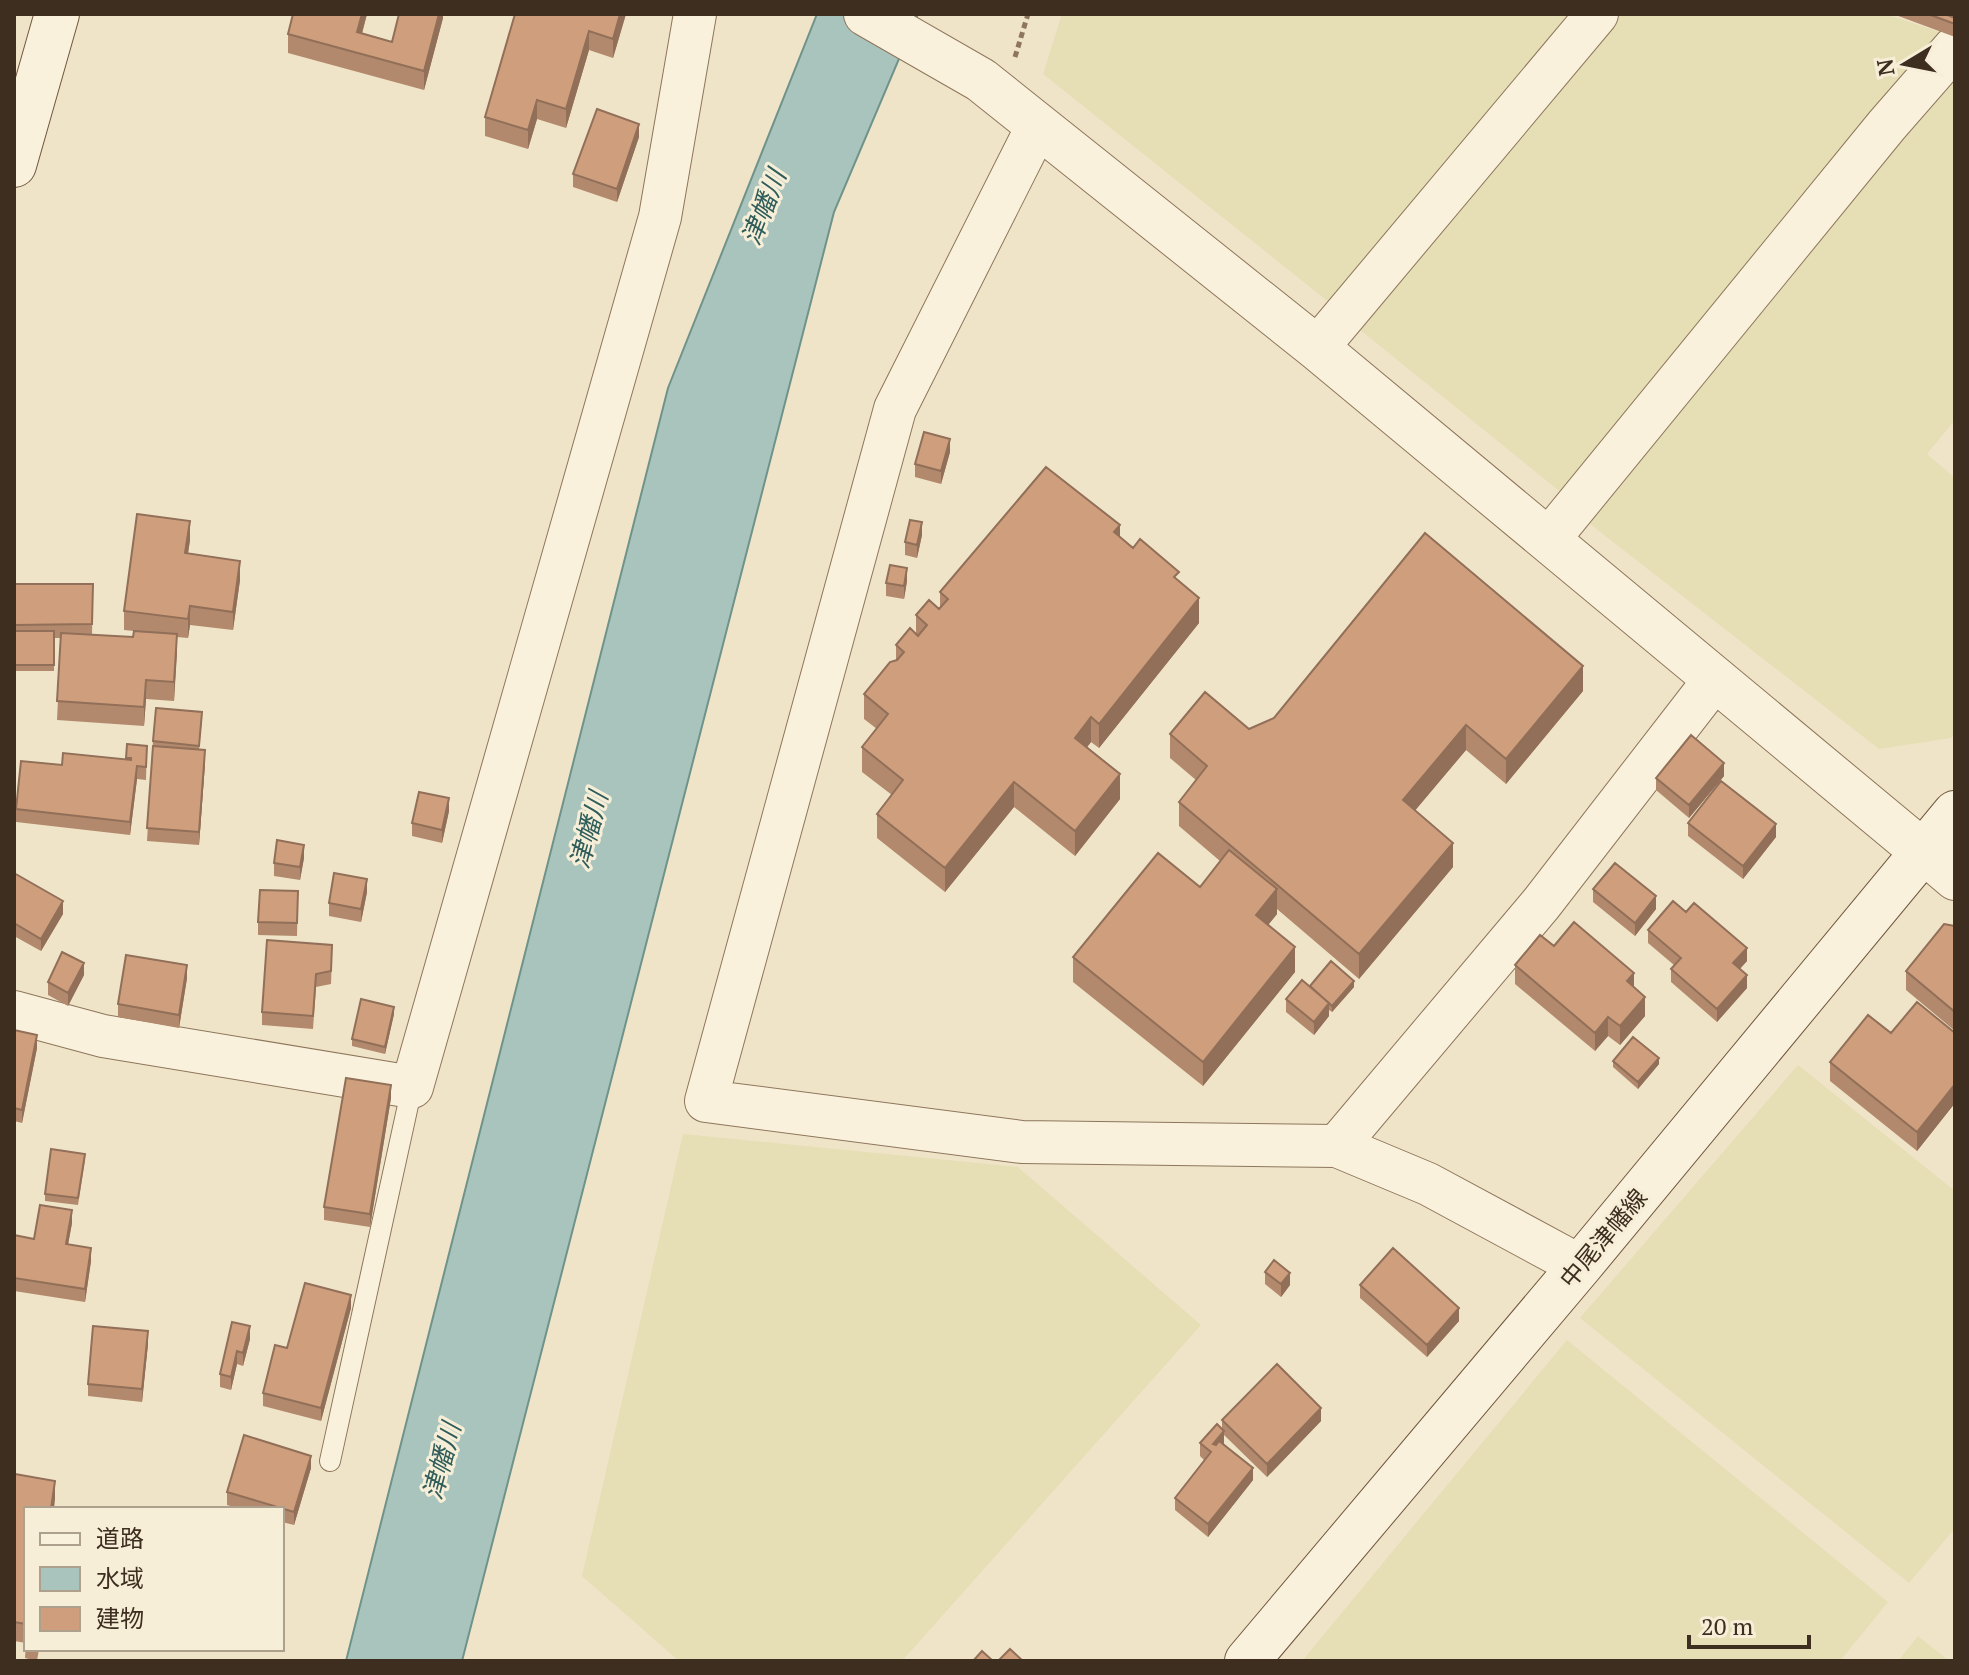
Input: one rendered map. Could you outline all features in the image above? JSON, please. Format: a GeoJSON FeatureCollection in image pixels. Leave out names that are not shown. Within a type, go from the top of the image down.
{"type":"FeatureCollection","features":[{"type":"Feature","properties":{"kind":"street"},"geometry":{"type":"LineString","coordinates":[[14,165],[57,14]]}},
{"type":"Feature","properties":{"kind":"street"},"geometry":{"type":"LineString","coordinates":[[14,1012],[103,1036],[412,1087],[660,217],[695,14]]}},
{"type":"Feature","properties":{"kind":"street"},"geometry":{"type":"LineString","coordinates":[[866,14],[998,69],[1038,125],[1317,348],[1955,879]]}},
{"type":"Feature","properties":{"kind":"street"},"geometry":{"type":"LineString","coordinates":[[1317,348],[1597,14]]}},
{"type":"Feature","properties":{"kind":"street"},"geometry":{"type":"LineString","coordinates":[[1548,540],[1887,125],[1955,47]]}},
{"type":"Feature","properties":{"kind":"street"},"geometry":{"type":"LineString","coordinates":[[1038,125],[895,409],[706,1101],[1022,1142],[1337,1146],[1428,1184],[1580,1266]]}},
{"type":"Feature","properties":{"kind":"street"},"geometry":{"type":"LineString","coordinates":[[1337,1146],[1541,904],[1715,679]]}},
{"type":"Feature","properties":{"kind":"street","name":"中尾津幡線"},"geometry":{"type":"LineString","coordinates":[[1247,1661],[1580,1266],[1955,813]]}},
{"type":"Feature","properties":{"kind":"lane"},"geometry":{"type":"LineString","coordinates":[[330,1461],[412,1087]]}},
{"type":"Feature","properties":{"kind":"path"},"geometry":{"type":"LineString","coordinates":[[998,69],[1028,14]]}},
{"type":"Feature","properties":{"kind":"shaded area"},"geometry":{"type":"Polygon","coordinates":[[[1062,14],[1568,14],[1330,303],[1043,74],[1062,14]]]}},
{"type":"Feature","properties":{"kind":"shaded area"},"geometry":{"type":"Polygon","coordinates":[[[1621,14],[1885,14],[1943,33],[1563,494],[1359,329],[1621,14]]]}},
{"type":"Feature","properties":{"kind":"shaded area"},"geometry":{"type":"Polygon","coordinates":[[[1952,78],[1955,79],[1955,420],[1927,454],[1955,478],[1955,733],[1951,738],[1879,749],[1590,524],[1590,508],[1952,78]]]}},
{"type":"Feature","properties":{"kind":"shaded area"},"geometry":{"type":"Polygon","coordinates":[[[1798,1065],[1955,1191],[1955,1528],[1909,1583],[1580,1318],[1798,1065]]]}},
{"type":"Feature","properties":{"kind":"shaded area"},"geometry":{"type":"Polygon","coordinates":[[[683,1134],[1018,1167],[1201,1325],[902,1661],[679,1661],[582,1576],[683,1134]]]}},
{"type":"Feature","properties":{"kind":"shaded area"},"geometry":{"type":"Polygon","coordinates":[[[1567,1340],[1888,1602],[1840,1661],[1302,1661],[1567,1340]]]}},
{"type":"Feature","properties":{"kind":"shaded area"},"geometry":{"type":"Polygon","coordinates":[[[1918,1636],[1949,1661],[1898,1661],[1918,1636]]]}},
{"type":"Feature","properties":{"kind":"water","name":"津幡川"},"geometry":{"type":"Polygon","coordinates":[[[817,14],[918,14],[834,212],[462,1661],[346,1661],[668,388],[817,14]]]}},
{"type":"Feature","properties":{"kind":"building"},"geometry":{"type":"Polygon","coordinates":[[[293,14],[362,14],[357,32],[392,42],[399,14],[439,14],[424,71],[288,34],[293,14]]]}},
{"type":"Feature","properties":{"kind":"building"},"geometry":{"type":"Polygon","coordinates":[[[515,14],[620,14],[613,39],[589,31],[566,109],[537,100],[528,130],[485,117],[515,14]]]}},
{"type":"Feature","properties":{"kind":"building"},"geometry":{"type":"Polygon","coordinates":[[[1928,14],[1945,14],[1955,18],[1955,24],[1928,14]]]}},
{"type":"Feature","properties":{"kind":"building"},"geometry":{"type":"Polygon","coordinates":[[[597,109],[639,124],[617,189],[573,174],[597,109]]]}},
{"type":"Feature","properties":{"kind":"building"},"geometry":{"type":"Polygon","coordinates":[[[924,432],[950,439],[941,471],[915,464],[924,432]]]}},
{"type":"Feature","properties":{"kind":"building"},"geometry":{"type":"Polygon","coordinates":[[[1046,467],[1120,525],[1114,532],[1133,548],[1140,539],[1179,572],[1174,577],[1199,598],[1099,724],[1091,717],[1075,738],[1120,774],[1075,831],[1014,782],[945,868],[877,814],[903,780],[862,747],[888,714],[864,694],[890,662],[897,660],[904,652],[896,645],[910,628],[918,636],[927,625],[916,615],[929,600],[939,609],[948,599],[940,592],[1046,467]]]}},
{"type":"Feature","properties":{"kind":"building"},"geometry":{"type":"Polygon","coordinates":[[[137,514],[190,521],[185,553],[240,561],[233,612],[190,606],[188,619],[124,611],[137,514]]]}},
{"type":"Feature","properties":{"kind":"building"},"geometry":{"type":"Polygon","coordinates":[[[910,520],[922,522],[917,545],[905,542],[910,520]]]}},
{"type":"Feature","properties":{"kind":"building"},"geometry":{"type":"Polygon","coordinates":[[[1425,533],[1583,666],[1506,759],[1466,725],[1403,800],[1453,843],[1359,954],[1179,802],[1207,766],[1170,734],[1205,692],[1249,729],[1274,718],[1425,533]]]}},
{"type":"Feature","properties":{"kind":"building"},"geometry":{"type":"Polygon","coordinates":[[[890,565],[907,568],[904,586],[886,583],[890,565]]]}},
{"type":"Feature","properties":{"kind":"building"},"geometry":{"type":"Polygon","coordinates":[[[14,584],[93,584],[92,624],[14,625],[14,584]]]}},
{"type":"Feature","properties":{"kind":"building"},"geometry":{"type":"Polygon","coordinates":[[[14,631],[54,631],[54,665],[14,665],[14,631]]]}},
{"type":"Feature","properties":{"kind":"building"},"geometry":{"type":"Polygon","coordinates":[[[134,631],[177,634],[174,682],[146,680],[144,707],[57,701],[61,633],[133,637],[134,631]]]}},
{"type":"Feature","properties":{"kind":"building"},"geometry":{"type":"Polygon","coordinates":[[[156,708],[202,712],[199,746],[153,741],[156,708]]]}},
{"type":"Feature","properties":{"kind":"building"},"geometry":{"type":"Polygon","coordinates":[[[1691,735],[1724,763],[1689,805],[1656,778],[1691,735]]]}},
{"type":"Feature","properties":{"kind":"building"},"geometry":{"type":"Polygon","coordinates":[[[127,744],[147,746],[146,767],[137,766],[130,822],[16,809],[21,761],[62,765],[63,753],[131,760],[126,758],[127,744]]]}},
{"type":"Feature","properties":{"kind":"building"},"geometry":{"type":"Polygon","coordinates":[[[153,746],[205,750],[199,832],[147,828],[153,746]]]}},
{"type":"Feature","properties":{"kind":"building"},"geometry":{"type":"Polygon","coordinates":[[[1721,781],[1776,824],[1743,866],[1688,823],[1721,781]]]}},
{"type":"Feature","properties":{"kind":"building"},"geometry":{"type":"Polygon","coordinates":[[[419,792],[449,798],[442,830],[412,823],[419,792]]]}},
{"type":"Feature","properties":{"kind":"building"},"geometry":{"type":"Polygon","coordinates":[[[277,840],[304,845],[300,867],[274,863],[277,840]]]}},
{"type":"Feature","properties":{"kind":"building"},"geometry":{"type":"Polygon","coordinates":[[[1229,850],[1277,889],[1256,915],[1295,947],[1203,1062],[1073,957],[1158,853],[1200,887],[1229,850]]]}},
{"type":"Feature","properties":{"kind":"building"},"geometry":{"type":"Polygon","coordinates":[[[1615,863],[1656,896],[1635,923],[1593,889],[1615,863]]]}},
{"type":"Feature","properties":{"kind":"building"},"geometry":{"type":"Polygon","coordinates":[[[14,873],[63,901],[41,939],[14,923],[14,873]]]}},
{"type":"Feature","properties":{"kind":"building"},"geometry":{"type":"Polygon","coordinates":[[[334,873],[367,879],[361,909],[329,903],[334,873]]]}},
{"type":"Feature","properties":{"kind":"building"},"geometry":{"type":"Polygon","coordinates":[[[260,890],[298,891],[297,923],[258,922],[260,890]]]}},
{"type":"Feature","properties":{"kind":"building"},"geometry":{"type":"Polygon","coordinates":[[[1673,901],[1686,912],[1694,903],[1747,948],[1733,963],[1747,975],[1717,1009],[1671,969],[1681,958],[1648,930],[1673,901]]]}},
{"type":"Feature","properties":{"kind":"building"},"geometry":{"type":"Polygon","coordinates":[[[1574,922],[1634,973],[1627,981],[1645,997],[1620,1026],[1608,1017],[1595,1033],[1515,965],[1540,935],[1554,946],[1574,922]]]}},
{"type":"Feature","properties":{"kind":"building"},"geometry":{"type":"Polygon","coordinates":[[[1944,924],[1955,926],[1955,1012],[1906,971],[1944,924]]]}},
{"type":"Feature","properties":{"kind":"building"},"geometry":{"type":"Polygon","coordinates":[[[267,940],[332,945],[331,971],[316,974],[313,1016],[262,1012],[267,940]]]}},
{"type":"Feature","properties":{"kind":"building"},"geometry":{"type":"Polygon","coordinates":[[[62,952],[84,963],[68,993],[48,982],[62,952]]]}},
{"type":"Feature","properties":{"kind":"building"},"geometry":{"type":"Polygon","coordinates":[[[126,955],[187,965],[179,1015],[118,1004],[126,955]]]}},
{"type":"Feature","properties":{"kind":"building"},"geometry":{"type":"Polygon","coordinates":[[[1331,961],[1354,981],[1332,1006],[1310,986],[1331,961]]]}},
{"type":"Feature","properties":{"kind":"building"},"geometry":{"type":"Polygon","coordinates":[[[1302,980],[1329,1003],[1314,1022],[1286,999],[1302,980]]]}},
{"type":"Feature","properties":{"kind":"building"},"geometry":{"type":"Polygon","coordinates":[[[361,999],[394,1007],[385,1047],[352,1039],[361,999]]]}},
{"type":"Feature","properties":{"kind":"building"},"geometry":{"type":"Polygon","coordinates":[[[1917,1002],[1955,1033],[1955,1084],[1917,1132],[1830,1062],[1868,1015],[1891,1033],[1917,1002]]]}},
{"type":"Feature","properties":{"kind":"building"},"geometry":{"type":"Polygon","coordinates":[[[14,1030],[37,1035],[22,1110],[14,1108],[14,1030]]]}},
{"type":"Feature","properties":{"kind":"building"},"geometry":{"type":"Polygon","coordinates":[[[1633,1037],[1659,1058],[1638,1082],[1613,1061],[1633,1037]]]}},
{"type":"Feature","properties":{"kind":"building"},"geometry":{"type":"Polygon","coordinates":[[[346,1078],[391,1085],[370,1214],[324,1207],[346,1078]]]}},
{"type":"Feature","properties":{"kind":"building"},"geometry":{"type":"Polygon","coordinates":[[[51,1149],[85,1154],[78,1198],[45,1194],[51,1149]]]}},
{"type":"Feature","properties":{"kind":"building"},"geometry":{"type":"Polygon","coordinates":[[[40,1205],[72,1210],[66,1244],[91,1248],[85,1289],[14,1278],[14,1235],[34,1239],[40,1205]]]}},
{"type":"Feature","properties":{"kind":"building"},"geometry":{"type":"Polygon","coordinates":[[[1393,1248],[1459,1308],[1427,1345],[1360,1285],[1393,1248]]]}},
{"type":"Feature","properties":{"kind":"building"},"geometry":{"type":"Polygon","coordinates":[[[1274,1260],[1290,1273],[1281,1284],[1265,1272],[1274,1260]]]}},
{"type":"Feature","properties":{"kind":"building"},"geometry":{"type":"Polygon","coordinates":[[[305,1283],[351,1295],[321,1408],[263,1393],[275,1345],[287,1348],[305,1283]]]}},
{"type":"Feature","properties":{"kind":"building"},"geometry":{"type":"Polygon","coordinates":[[[232,1322],[250,1326],[243,1353],[237,1351],[231,1377],[220,1374],[232,1322]]]}},
{"type":"Feature","properties":{"kind":"building"},"geometry":{"type":"Polygon","coordinates":[[[93,1326],[148,1331],[142,1389],[88,1384],[93,1326]]]}},
{"type":"Feature","properties":{"kind":"building"},"geometry":{"type":"Polygon","coordinates":[[[1277,1364],[1321,1408],[1267,1464],[1222,1420],[1277,1364]]]}},
{"type":"Feature","properties":{"kind":"building"},"geometry":{"type":"Polygon","coordinates":[[[1217,1424],[1224,1431],[1213,1444],[1219,1441],[1253,1468],[1208,1524],[1175,1498],[1211,1452],[1200,1443],[1217,1424]]]}},
{"type":"Feature","properties":{"kind":"building"},"geometry":{"type":"Polygon","coordinates":[[[244,1435],[311,1456],[294,1512],[227,1492],[244,1435]]]}},
{"type":"Feature","properties":{"kind":"building"},"geometry":{"type":"Polygon","coordinates":[[[15,1474],[55,1481],[51,1507],[24,1507],[24,1624],[14,1622],[15,1474]]]}},
{"type":"Feature","properties":{"kind":"building"},"geometry":{"type":"Polygon","coordinates":[[[1010,1649],[1023,1661],[998,1661],[1010,1649]]]}},
{"type":"Feature","properties":{"kind":"building"},"geometry":{"type":"Polygon","coordinates":[[[982,1651],[993,1661],[973,1661],[982,1651]]]}}]}
